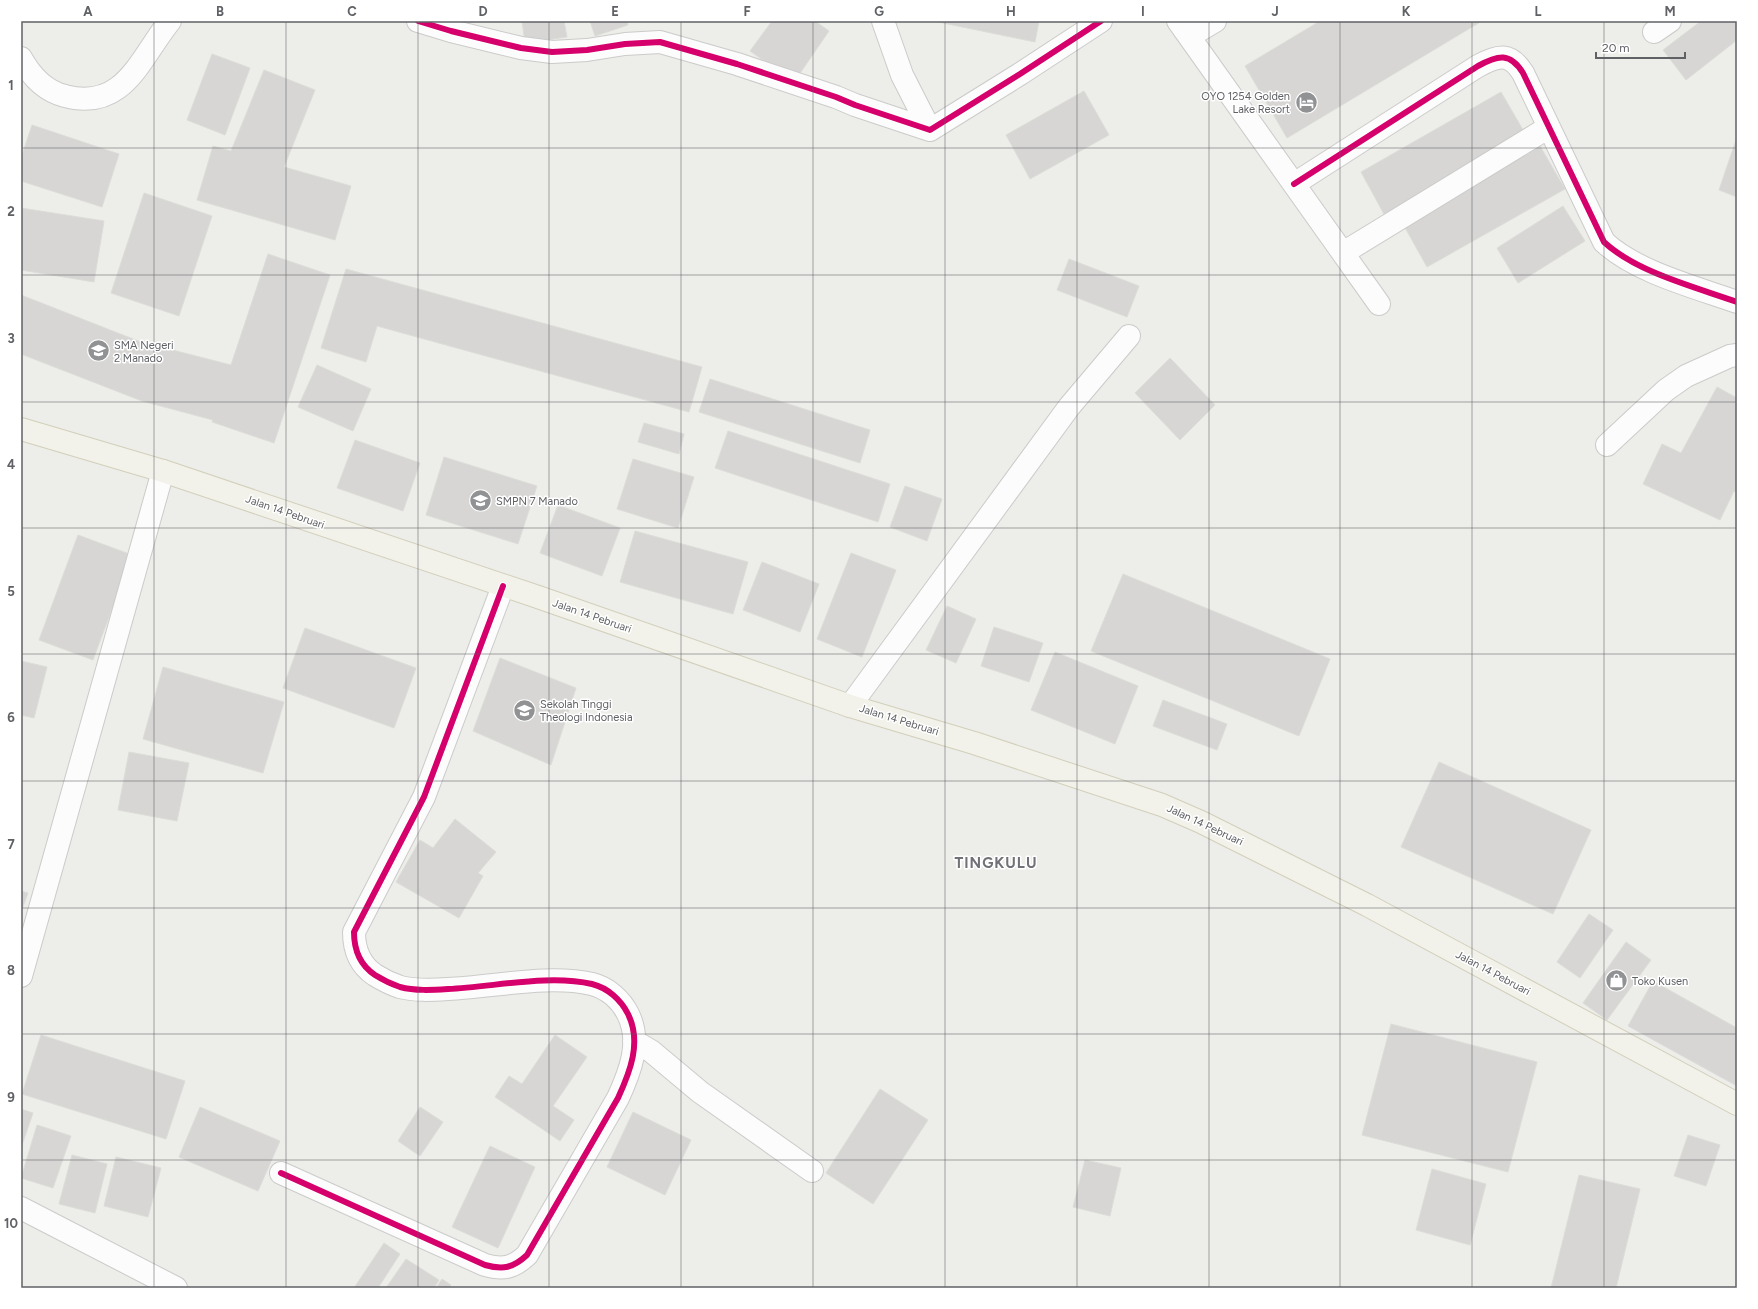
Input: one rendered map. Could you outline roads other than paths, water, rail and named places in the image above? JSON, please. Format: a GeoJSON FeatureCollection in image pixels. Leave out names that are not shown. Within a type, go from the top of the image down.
{"type":"FeatureCollection","features":[{"type":"Feature","properties":{"kind":"main road","name":"Jalan 14 Pebruari"},"geometry":{"type":"LineString","coordinates":[[21,429],[162,471],[503,586],[850,706],[974,743],[1162,805],[1201,822],[1367,905],[1737,1104]]}},
{"type":"Feature","properties":{"kind":"street"},"geometry":{"type":"LineString","coordinates":[[21,58],[28,71],[49,90],[81,100],[99,98],[119,88],[131,75],[170,21]]}},
{"type":"Feature","properties":{"kind":"street"},"geometry":{"type":"LineString","coordinates":[[418,21],[451,31],[521,48],[552,52],[587,50],[625,44],[660,42],[744,66],[930,130]]}},
{"type":"Feature","properties":{"kind":"street"},"geometry":{"type":"LineString","coordinates":[[883,21],[902,75],[930,130]]}},
{"type":"Feature","properties":{"kind":"street"},"geometry":{"type":"LineString","coordinates":[[930,130],[1101,21]]}},
{"type":"Feature","properties":{"kind":"street"},"geometry":{"type":"LineString","coordinates":[[1215,21],[1184,29],[1379,304]]}},
{"type":"Feature","properties":{"kind":"street"},"geometry":{"type":"LineString","coordinates":[[1294,184],[1478,66],[1496,57],[1508,58],[1518,66],[1604,242],[1626,260],[1737,302]]}},
{"type":"Feature","properties":{"kind":"street"},"geometry":{"type":"LineString","coordinates":[[1343,253],[1549,127]]}},
{"type":"Feature","properties":{"kind":"street"},"geometry":{"type":"LineString","coordinates":[[850,706],[1069,408],[1129,336]]}},
{"type":"Feature","properties":{"kind":"street"},"geometry":{"type":"LineString","coordinates":[[1607,445],[1666,390],[1686,376],[1730,356],[1737,355]]}},
{"type":"Feature","properties":{"kind":"street"},"geometry":{"type":"LineString","coordinates":[[21,976],[162,471]]}},
{"type":"Feature","properties":{"kind":"street"},"geometry":{"type":"LineString","coordinates":[[281,1173],[485,1265],[497,1268],[510,1268],[526,1255],[618,1098],[633,1061],[634,1041],[631,1020],[622,1003],[610,992],[593,984],[567,981],[535,981],[471,988],[425,990],[400,987],[384,981],[369,971],[360,959],[354,946],[354,932],[424,797],[503,586]]}},
{"type":"Feature","properties":{"kind":"street"},"geometry":{"type":"LineString","coordinates":[[634,1041],[651,1051],[700,1092],[812,1171]]}},
{"type":"Feature","properties":{"kind":"street"},"geometry":{"type":"LineString","coordinates":[[21,1208],[176,1288]]}},
{"type":"Feature","properties":{"kind":"place","name":"OYO 1254 Golden Lake Resort"},"geometry":{"type":"Point","coordinates":[1306,102]}},
{"type":"Feature","properties":{"kind":"place","name":"SMA Negeri 2 Manado"},"geometry":{"type":"Point","coordinates":[99,351]}},
{"type":"Feature","properties":{"kind":"place","name":"SMPN 7 Manado"},"geometry":{"type":"Point","coordinates":[481,501]}},
{"type":"Feature","properties":{"kind":"place","name":"Sekolah Tinggi Theologi Indonesia"},"geometry":{"type":"Point","coordinates":[525,710]}},
{"type":"Feature","properties":{"kind":"place","name":"Toko Kusen"},"geometry":{"type":"Point","coordinates":[1617,981]}},
{"type":"Feature","properties":{"kind":"district","name":"TINGKULU"},"geometry":{"type":"Point","coordinates":[996,863]}}]}
